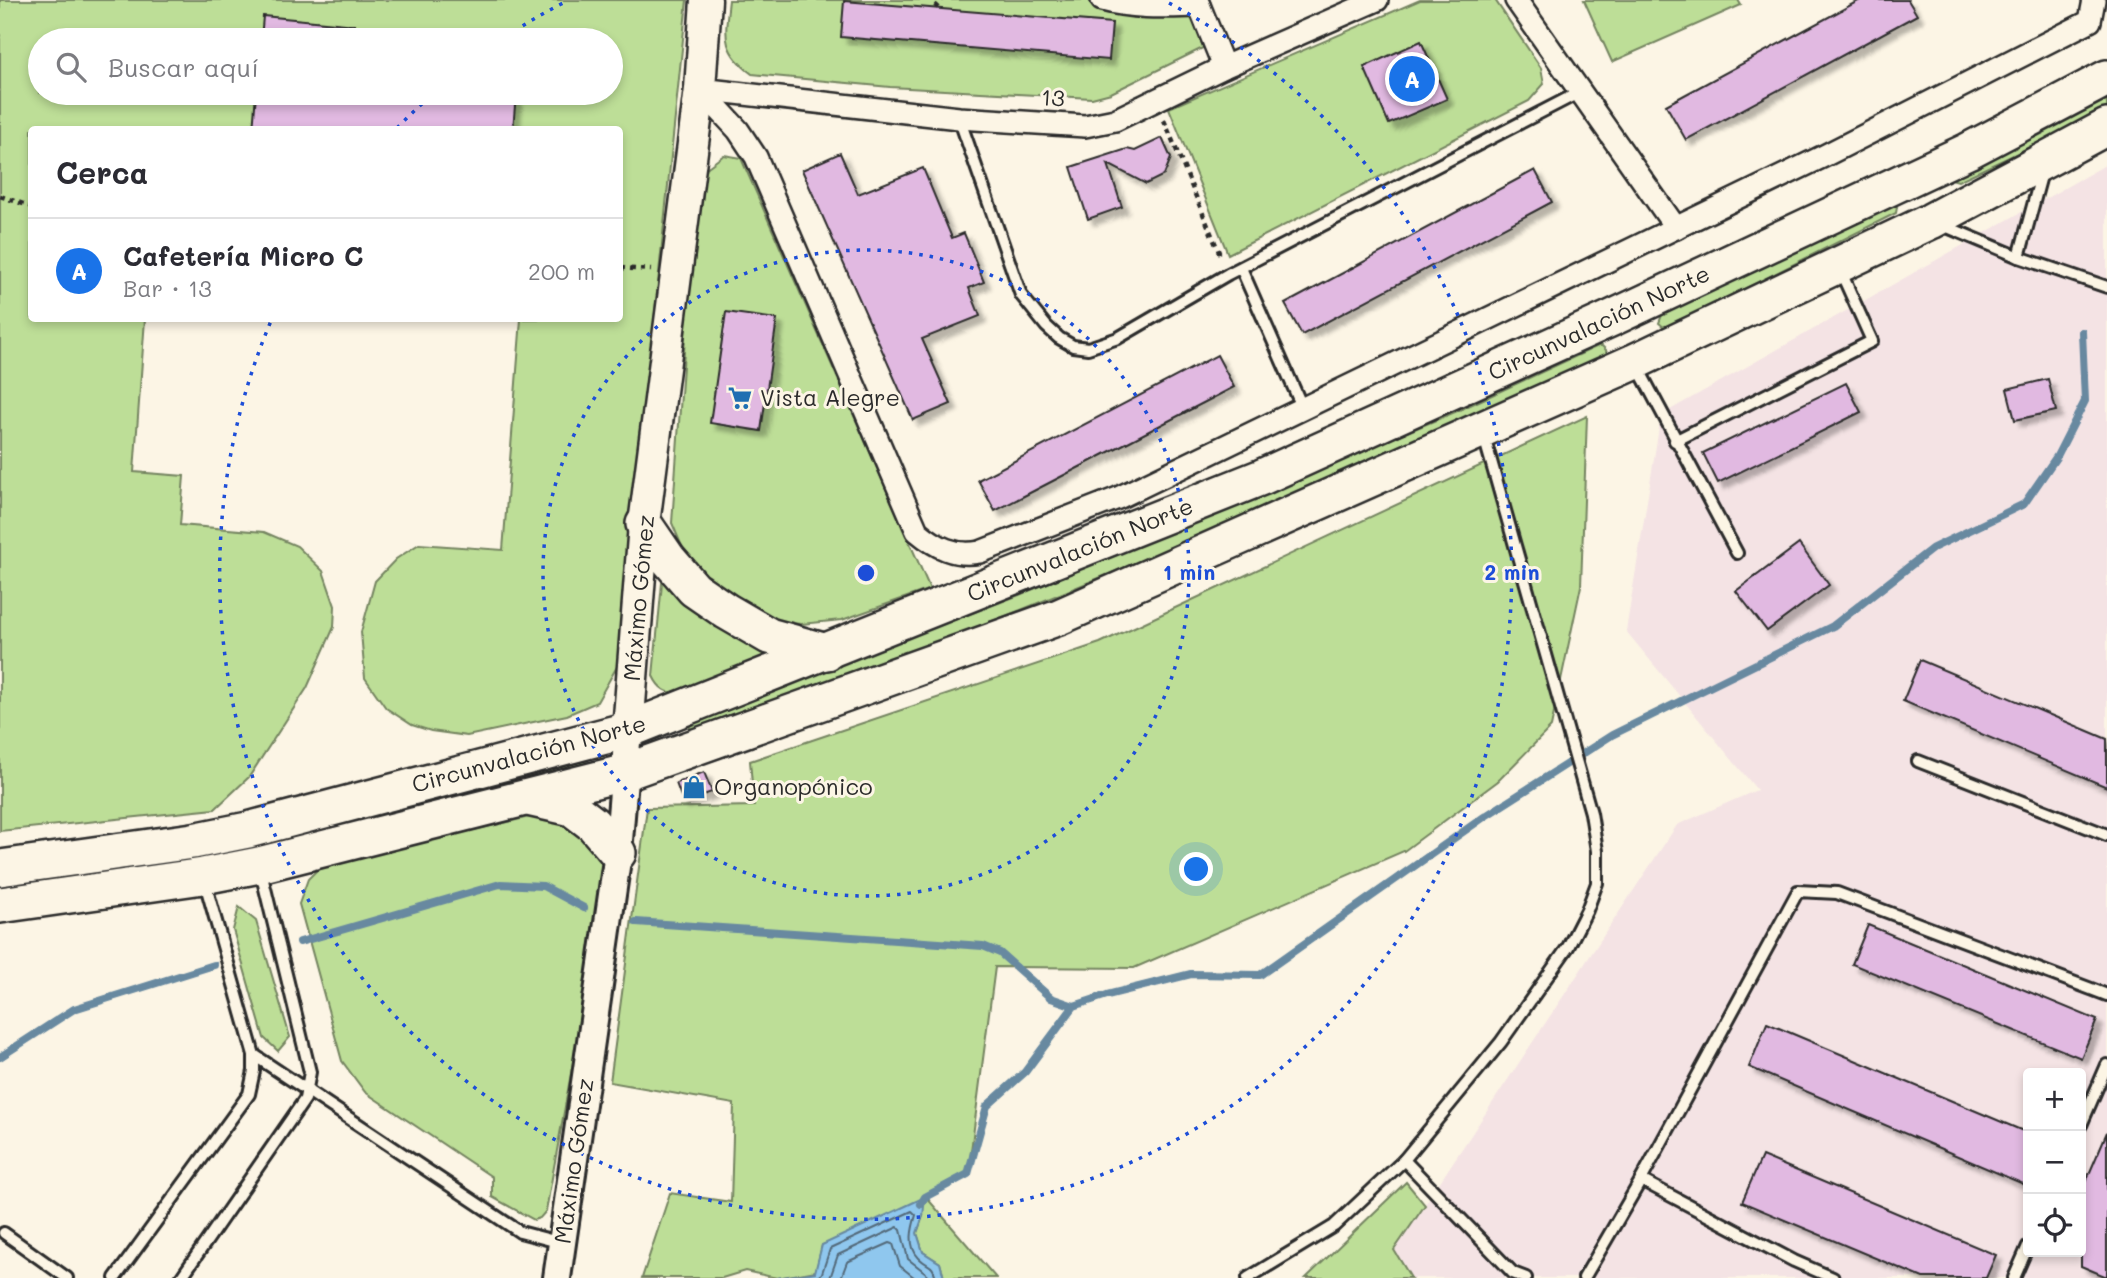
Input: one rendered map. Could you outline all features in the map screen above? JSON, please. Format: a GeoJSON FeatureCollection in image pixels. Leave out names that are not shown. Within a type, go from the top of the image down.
{"type":"FeatureCollection","features":[{"type":"Feature","properties":{"kind":"highway","name":"Circunvalación Norte"},"geometry":{"type":"LineString","coordinates":[[0,868],[193,841],[248,830],[628,730],[1262,477],[1612,318],[1908,179],[2107,78]]}},
{"type":"Feature","properties":{"kind":"highway","name":"Circunvalación Norte"},"geometry":{"type":"LineString","coordinates":[[0,905],[203,876],[259,865],[624,773],[1059,617],[1634,362],[1931,221],[2107,128]]}},
{"type":"Feature","properties":{"kind":"highway"},"geometry":{"type":"LineString","coordinates":[[1908,179],[1931,221]]}},
{"type":"Feature","properties":{"kind":"highway"},"geometry":{"type":"LineString","coordinates":[[1612,318],[1634,362]]}},
{"type":"Feature","properties":{"kind":"highway"},"geometry":{"type":"LineString","coordinates":[[644,524],[668,559],[694,589],[769,636],[827,652]]}},
{"type":"Feature","properties":{"kind":"highway"},"geometry":{"type":"LineString","coordinates":[[529,798],[572,808],[593,824],[618,853]]}},
{"type":"Feature","properties":{"kind":"highway"},"geometry":{"type":"LineString","coordinates":[[248,830],[259,865]]}},
{"type":"Feature","properties":{"kind":"highway"},"geometry":{"type":"LineString","coordinates":[[193,841],[203,876]]}},
{"type":"Feature","properties":{"kind":"main road","name":"Máximo Gómez"},"geometry":{"type":"LineString","coordinates":[[628,730],[644,524],[700,89],[706,0]]}},
{"type":"Feature","properties":{"kind":"street"},"geometry":{"type":"LineString","coordinates":[[1102,0],[1119,5],[1152,8],[1198,3],[1224,66]]}},
{"type":"Feature","properties":{"kind":"street","name":"13"},"geometry":{"type":"LineString","coordinates":[[700,89],[959,118],[1085,126],[1115,120],[1224,66],[1377,0]]}},
{"type":"Feature","properties":{"kind":"street"},"geometry":{"type":"LineString","coordinates":[[1516,0],[1676,228]]}},
{"type":"Feature","properties":{"kind":"street"},"geometry":{"type":"LineString","coordinates":[[700,89],[738,130],[756,156],[917,531],[932,544],[949,552],[968,555],[1118,498],[1824,156],[2090,21],[2094,0]]}},
{"type":"Feature","properties":{"kind":"street","name":"Máximo Gómez"},"geometry":{"type":"LineString","coordinates":[[557,1278],[618,853],[628,730]]}},
{"type":"Feature","properties":{"kind":"lane"},"geometry":{"type":"LineString","coordinates":[[959,118],[1021,295],[1059,338],[1073,346],[1088,348],[1118,338],[1228,274],[1580,92]]}},
{"type":"Feature","properties":{"kind":"lane"},"geometry":{"type":"LineString","coordinates":[[2019,257],[2045,160]]}},
{"type":"Feature","properties":{"kind":"lane"},"geometry":{"type":"LineString","coordinates":[[1931,221],[2019,257],[2107,287]]}},
{"type":"Feature","properties":{"kind":"lane"},"geometry":{"type":"LineString","coordinates":[[1675,441],[1872,341],[1837,264]]}},
{"type":"Feature","properties":{"kind":"lane"},"geometry":{"type":"LineString","coordinates":[[1241,268],[1303,409]]}},
{"type":"Feature","properties":{"kind":"lane"},"geometry":{"type":"LineString","coordinates":[[1634,362],[1737,553]]}},
{"type":"Feature","properties":{"kind":"lane"},"geometry":{"type":"LineString","coordinates":[[1248,1278],[1334,1226],[1404,1160],[1501,1042],[1568,947],[1597,883],[1597,851],[1591,813],[1482,429]]}},
{"type":"Feature","properties":{"kind":"lane"},"geometry":{"type":"LineString","coordinates":[[1918,761],[2107,835]]}},
{"type":"Feature","properties":{"kind":"lane"},"geometry":{"type":"LineString","coordinates":[[181,1278],[308,1091],[310,1072],[259,865]]}},
{"type":"Feature","properties":{"kind":"lane"},"geometry":{"type":"LineString","coordinates":[[115,1278],[249,1094],[254,1055],[203,876]]}},
{"type":"Feature","properties":{"kind":"lane"},"geometry":{"type":"LineString","coordinates":[[1584,1278],[1641,1180],[1798,891],[1838,893],[2107,995]]}},
{"type":"Feature","properties":{"kind":"lane"},"geometry":{"type":"LineString","coordinates":[[254,1055],[520,1232],[562,1243]]}},
{"type":"Feature","properties":{"kind":"lane"},"geometry":{"type":"LineString","coordinates":[[2086,1113],[2107,1065]]}},
{"type":"Feature","properties":{"kind":"lane"},"geometry":{"type":"LineString","coordinates":[[1404,1160],[1514,1273],[1526,1278]]}},
{"type":"Feature","properties":{"kind":"lane"},"geometry":{"type":"LineString","coordinates":[[1641,1180],[1794,1261],[1833,1278]]}},
{"type":"Feature","properties":{"kind":"lane"},"geometry":{"type":"LineString","coordinates":[[4,1233],[67,1278]]}},
{"type":"Feature","properties":{"kind":"lane"},"geometry":{"type":"LineString","coordinates":[[2014,1278],[2023,1257]]}},
{"type":"Feature","properties":{"kind":"path"},"geometry":{"type":"LineString","coordinates":[[935,8],[942,0]]}},
{"type":"Feature","properties":{"kind":"path"},"geometry":{"type":"LineString","coordinates":[[1156,99],[1228,274]]}},
{"type":"Feature","properties":{"kind":"path"},"geometry":{"type":"LineString","coordinates":[[0,196],[28,206]]}},
{"type":"Feature","properties":{"kind":"shaded area"},"geometry":{"type":"Polygon","coordinates":[[[2107,164],[2107,1278],[1411,1278],[1394,1251],[1677,825],[1757,790],[1626,631],[1661,415],[2107,164]]]}},
{"type":"Feature","properties":{"kind":"green space"},"geometry":{"type":"Polygon","coordinates":[[[0,0],[687,0],[619,663],[597,702],[567,715],[467,736],[431,731],[412,725],[386,708],[365,678],[361,632],[375,581],[396,559],[419,544],[503,550],[521,322],[623,322],[623,126],[28,126],[28,322],[145,322],[134,472],[184,476],[180,525],[264,532],[297,546],[323,571],[335,606],[334,627],[307,688],[249,777],[215,809],[0,831],[0,0]]]}},
{"type":"Feature","properties":{"kind":"green space"},"geometry":{"type":"Polygon","coordinates":[[[729,0],[1196,0],[1213,43],[1111,93],[1092,98],[890,87],[752,74],[735,58],[727,42],[729,0]]]}},
{"type":"Feature","properties":{"kind":"green space"},"geometry":{"type":"Polygon","coordinates":[[[1420,0],[1495,0],[1541,68],[1544,84],[1529,101],[1228,254],[1169,108],[1420,0]]]}},
{"type":"Feature","properties":{"kind":"green space"},"geometry":{"type":"Polygon","coordinates":[[[1584,0],[1738,0],[1741,5],[1612,62],[1584,0]]]}},
{"type":"Feature","properties":{"kind":"green space"},"geometry":{"type":"Polygon","coordinates":[[[2107,92],[2107,111],[1958,181],[1951,179],[1949,173],[2107,92]]]}},
{"type":"Feature","properties":{"kind":"green space"},"geometry":{"type":"Polygon","coordinates":[[[724,155],[741,158],[930,589],[842,620],[801,624],[780,622],[754,613],[709,582],[686,556],[672,523],[691,252],[701,172],[724,155]]]}},
{"type":"Feature","properties":{"kind":"green space"},"geometry":{"type":"Polygon","coordinates":[[[1886,204],[1895,204],[1896,213],[1668,327],[1665,328],[1659,323],[1662,315],[1886,204]]]}},
{"type":"Feature","properties":{"kind":"green space"},"geometry":{"type":"Polygon","coordinates":[[[1598,346],[1606,350],[1607,356],[1333,482],[1021,610],[696,735],[689,730],[691,721],[1019,595],[1455,412],[1598,346]]]}},
{"type":"Feature","properties":{"kind":"green space"},"geometry":{"type":"Polygon","coordinates":[[[1587,416],[1581,586],[1551,727],[1498,781],[1404,851],[1134,968],[995,967],[968,1174],[926,1197],[996,1278],[944,1278],[940,1263],[923,1252],[917,1233],[923,1216],[822,1245],[816,1271],[777,1278],[745,1271],[722,1278],[642,1278],[670,1193],[731,1202],[734,1104],[610,1082],[647,808],[754,806],[750,761],[1100,643],[1587,416]]]}},
{"type":"Feature","properties":{"kind":"green space"},"geometry":{"type":"Polygon","coordinates":[[[663,573],[782,650],[681,693],[664,690],[653,676],[663,573]]]}},
{"type":"Feature","properties":{"kind":"green space"},"geometry":{"type":"Polygon","coordinates":[[[584,755],[588,759],[584,766],[317,834],[313,832],[314,826],[584,755]]]}},
{"type":"Feature","properties":{"kind":"green space"},"geometry":{"type":"Polygon","coordinates":[[[551,812],[610,859],[546,1211],[534,1220],[492,1197],[492,1177],[365,1092],[342,1061],[299,904],[308,879],[322,865],[551,812]]]}},
{"type":"Feature","properties":{"kind":"green space"},"geometry":{"type":"Polygon","coordinates":[[[239,907],[256,921],[290,1037],[278,1051],[264,1038],[233,930],[239,907]]]}},
{"type":"Feature","properties":{"kind":"green space"},"geometry":{"type":"Polygon","coordinates":[[[1406,1182],[1425,1205],[1394,1250],[1411,1278],[1306,1278],[1406,1182]]]}},
{"type":"Feature","properties":{"kind":"water"},"geometry":{"type":"Polygon","coordinates":[[[925,1197],[923,1216],[917,1233],[923,1252],[940,1263],[944,1278],[777,1278],[815,1272],[822,1245],[925,1197]]]}},
{"type":"Feature","properties":{"kind":"building"},"geometry":{"type":"Polygon","coordinates":[[[1860,0],[1908,0],[1917,15],[1686,140],[1666,105],[1860,0]]]}},
{"type":"Feature","properties":{"kind":"building"},"geometry":{"type":"Polygon","coordinates":[[[844,1],[1112,23],[1109,60],[841,37],[844,1]]]}},
{"type":"Feature","properties":{"kind":"building"},"geometry":{"type":"Polygon","coordinates":[[[263,16],[355,25],[355,28],[262,28],[263,16]]]}},
{"type":"Feature","properties":{"kind":"building"},"geometry":{"type":"Polygon","coordinates":[[[1421,41],[1447,99],[1389,124],[1364,67],[1421,41]]]}},
{"type":"Feature","properties":{"kind":"building"},"geometry":{"type":"Polygon","coordinates":[[[255,105],[515,105],[513,126],[253,126],[255,105]]]}},
{"type":"Feature","properties":{"kind":"building"},"geometry":{"type":"Polygon","coordinates":[[[1162,138],[1171,158],[1164,175],[1146,184],[1108,164],[1122,207],[1088,219],[1071,167],[1127,149],[1135,151],[1162,138]]]}},
{"type":"Feature","properties":{"kind":"building"},"geometry":{"type":"Polygon","coordinates":[[[840,153],[858,194],[923,168],[952,238],[964,233],[984,282],[969,288],[980,316],[922,339],[951,404],[913,420],[802,170],[840,153]]]}},
{"type":"Feature","properties":{"kind":"building"},"geometry":{"type":"Polygon","coordinates":[[[1535,170],[1552,202],[1302,335],[1285,304],[1535,170]]]}},
{"type":"Feature","properties":{"kind":"building"},"geometry":{"type":"Polygon","coordinates":[[[726,312],[777,319],[761,431],[710,423],[726,312]]]}},
{"type":"Feature","properties":{"kind":"building"},"geometry":{"type":"Polygon","coordinates":[[[1217,355],[1234,387],[995,511],[978,480],[1217,355]]]}},
{"type":"Feature","properties":{"kind":"building"},"geometry":{"type":"Polygon","coordinates":[[[2048,379],[2056,411],[2015,420],[2007,389],[2048,379]]]}},
{"type":"Feature","properties":{"kind":"building"},"geometry":{"type":"Polygon","coordinates":[[[1846,383],[1861,412],[1718,483],[1703,453],[1846,383]]]}},
{"type":"Feature","properties":{"kind":"building"},"geometry":{"type":"Polygon","coordinates":[[[1799,544],[1829,585],[1767,631],[1736,591],[1799,544]]]}},
{"type":"Feature","properties":{"kind":"building"},"geometry":{"type":"Polygon","coordinates":[[[1920,660],[2107,739],[2107,787],[1903,701],[1920,660]]]}},
{"type":"Feature","properties":{"kind":"building","name":"Organopónico"},"geometry":{"type":"Polygon","coordinates":[[[704,772],[712,792],[683,802],[676,783],[704,772]]]}},
{"type":"Feature","properties":{"kind":"building"},"geometry":{"type":"Polygon","coordinates":[[[1868,925],[2097,1020],[2081,1058],[1852,964],[1868,925]]]}},
{"type":"Feature","properties":{"kind":"building"},"geometry":{"type":"Polygon","coordinates":[[[1767,1023],[2023,1131],[2023,1184],[1749,1067],[1767,1023]]]}},
{"type":"Feature","properties":{"kind":"building"},"geometry":{"type":"Polygon","coordinates":[[[2107,1132],[2107,1277],[2081,1266],[2081,1257],[2086,1257],[2086,1181],[2107,1132]]]}},
{"type":"Feature","properties":{"kind":"building"},"geometry":{"type":"Polygon","coordinates":[[[1762,1156],[1996,1255],[1986,1278],[1923,1278],[1742,1202],[1762,1156]]]}},
{"type":"Feature","properties":{"kind":"waterway"},"geometry":{"type":"LineString","coordinates":[[921,1204],[925,1197],[968,1174],[987,1106],[1025,1072],[1074,1006],[1191,974],[1260,975],[1484,817],[1612,735],[1833,626],[1933,548],[2024,504],[2057,456],[2085,401],[2082,332]]}},
{"type":"Feature","properties":{"kind":"waterway"},"geometry":{"type":"LineString","coordinates":[[300,942],[500,884],[543,886],[584,908]]}},
{"type":"Feature","properties":{"kind":"waterway"},"geometry":{"type":"LineString","coordinates":[[636,922],[983,946],[1000,953],[1051,998],[1074,1006]]}},
{"type":"Feature","properties":{"kind":"waterway"},"geometry":{"type":"LineString","coordinates":[[0,1057],[74,1009],[214,965]]}},
{"type":"Feature","properties":{"kind":"place","name":"Cafetería Micro C"},"geometry":{"type":"Point","coordinates":[1412,79]}},
{"type":"Feature","properties":{"kind":"place","name":"Vista Alegre"},"geometry":{"type":"Point","coordinates":[740,398]}},
{"type":"Feature","properties":{"kind":"place","name":"Organopónico"},"geometry":{"type":"Point","coordinates":[694,787]}}]}
